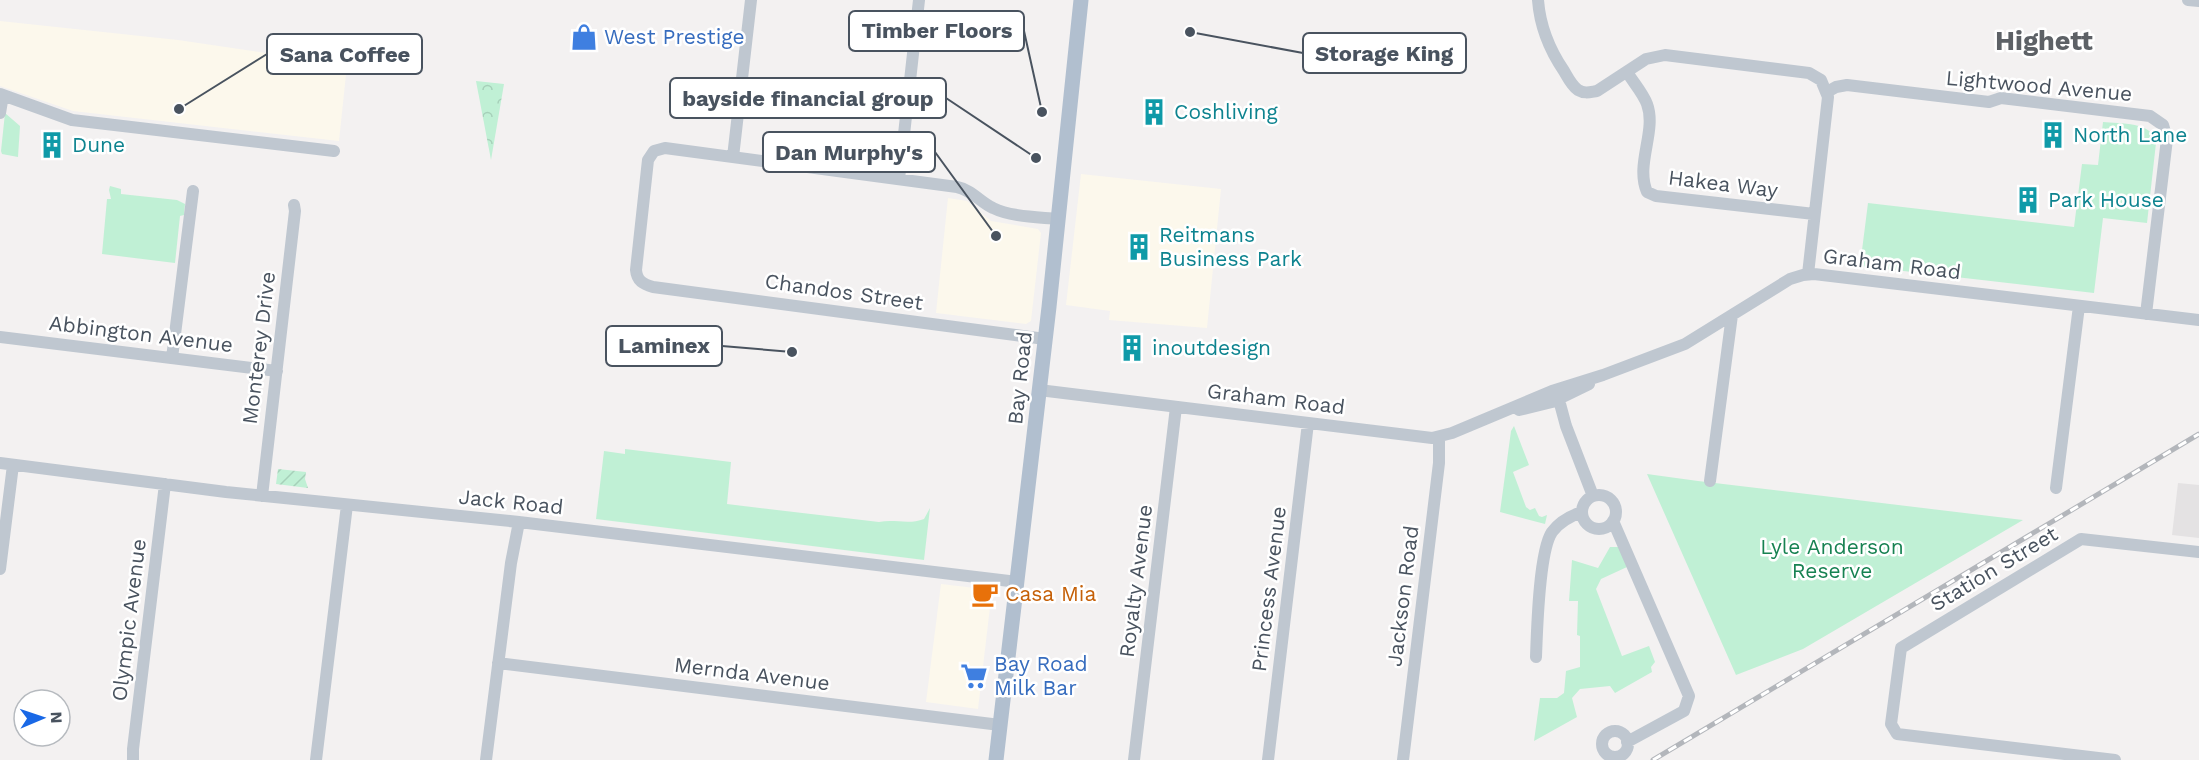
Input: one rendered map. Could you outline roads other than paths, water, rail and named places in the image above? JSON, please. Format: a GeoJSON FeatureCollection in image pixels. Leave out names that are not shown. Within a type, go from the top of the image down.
{"type":"FeatureCollection","features":[{"type":"Feature","properties":{"kind":"main road","name":"Bay Road"},"geometry":{"type":"LineString","coordinates":[[996,760],[1018,582],[1081,0]]}},
{"type":"Feature","properties":{"kind":"street"},"geometry":{"type":"LineString","coordinates":[[750,0],[734,158],[963,188],[998,210],[1058,219]]}},
{"type":"Feature","properties":{"kind":"street"},"geometry":{"type":"LineString","coordinates":[[899,179],[919,0]]}},
{"type":"Feature","properties":{"kind":"street"},"geometry":{"type":"LineString","coordinates":[[1538,0],[1539,16],[1550,50],[1572,85],[1588,93],[1597,91],[1646,59],[1665,55],[1809,73],[1821,80],[1828,98],[1808,274]]}},
{"type":"Feature","properties":{"kind":"street"},"geometry":{"type":"LineString","coordinates":[[2188,0],[2199,1]]}},
{"type":"Feature","properties":{"kind":"street","name":"Hakea Way"},"geometry":{"type":"LineString","coordinates":[[1627,72],[1647,103],[1649,115],[1642,181],[1647,192],[1656,196],[1814,214]]}},
{"type":"Feature","properties":{"kind":"street","name":"Lightwood Avenue"},"geometry":{"type":"LineString","coordinates":[[1827,92],[1847,85],[1989,102],[2001,98],[2150,116],[2163,125],[2167,139],[2146,314]]}},
{"type":"Feature","properties":{"kind":"street"},"geometry":{"type":"LineString","coordinates":[[0,113],[1,95],[72,120],[334,151]]}},
{"type":"Feature","properties":{"kind":"street","name":"Chandos Street"},"geometry":{"type":"LineString","coordinates":[[734,158],[661,148],[651,154],[648,160],[636,270],[640,281],[653,287],[1045,339]]}},
{"type":"Feature","properties":{"kind":"street"},"geometry":{"type":"LineString","coordinates":[[172,358],[194,191]]}},
{"type":"Feature","properties":{"kind":"street","name":"Monterey Drive"},"geometry":{"type":"LineString","coordinates":[[261,496],[277,371],[294,205]]}},
{"type":"Feature","properties":{"kind":"street","name":"Graham Road"},"geometry":{"type":"LineString","coordinates":[[1039,390],[1439,437],[1504,413],[1554,398],[1603,375],[1685,344],[1790,279],[1808,274],[2199,320]]}},
{"type":"Feature","properties":{"kind":"street"},"geometry":{"type":"LineString","coordinates":[[2056,488],[2079,306]]}},
{"type":"Feature","properties":{"kind":"street"},"geometry":{"type":"LineString","coordinates":[[1710,481],[1732,315]]}},
{"type":"Feature","properties":{"kind":"street"},"geometry":{"type":"LineString","coordinates":[[1716,325],[1726,352]]}},
{"type":"Feature","properties":{"kind":"street","name":"Abbington Avenue"},"geometry":{"type":"LineString","coordinates":[[0,337],[277,371]]}},
{"type":"Feature","properties":{"kind":"street"},"geometry":{"type":"LineString","coordinates":[[1554,398],[1591,485],[1598,496],[1610,500],[1615,507],[1613,521],[1689,696],[1684,711],[1628,742]]}},
{"type":"Feature","properties":{"kind":"street","name":"Royalty Avenue"},"geometry":{"type":"LineString","coordinates":[[1134,760],[1176,407]]}},
{"type":"Feature","properties":{"kind":"street","name":"Princess Avenue"},"geometry":{"type":"LineString","coordinates":[[1268,760],[1308,423]]}},
{"type":"Feature","properties":{"kind":"street","name":"Jackson Road"},"geometry":{"type":"LineString","coordinates":[[1403,760],[1439,463],[1439,437]]}},
{"type":"Feature","properties":{"kind":"street"},"geometry":{"type":"LineString","coordinates":[[0,569],[6,464]]}},
{"type":"Feature","properties":{"kind":"street","name":"Jack Road"},"geometry":{"type":"LineString","coordinates":[[6,464],[261,496],[516,522],[1018,582]]}},
{"type":"Feature","properties":{"kind":"street","name":"Olympic Avenue"},"geometry":{"type":"LineString","coordinates":[[133,760],[165,484]]}},
{"type":"Feature","properties":{"kind":"street"},"geometry":{"type":"LineString","coordinates":[[1598,496],[1585,502],[1582,512],[1587,524],[1596,528],[1605,527],[1613,521]]}},
{"type":"Feature","properties":{"kind":"street"},"geometry":{"type":"LineString","coordinates":[[316,760],[347,505]]}},
{"type":"Feature","properties":{"kind":"street"},"geometry":{"type":"LineString","coordinates":[[1536,657],[1543,563],[1547,541],[1564,519],[1582,512]]}},
{"type":"Feature","properties":{"kind":"street"},"geometry":{"type":"LineString","coordinates":[[486,760],[516,522]]}},
{"type":"Feature","properties":{"kind":"street","name":"Station Street"},"geometry":{"type":"LineString","coordinates":[[2115,760],[1897,734],[1891,724],[1900,648],[2081,539],[2199,552]]}},
{"type":"Feature","properties":{"kind":"street","name":"Mernda Avenue"},"geometry":{"type":"LineString","coordinates":[[498,663],[1000,725]]}},
{"type":"Feature","properties":{"kind":"railway"},"geometry":{"type":"LineString","coordinates":[[1653,760],[2199,434]]}},
{"type":"Feature","properties":{"kind":"place","name":"Storage King"},"geometry":{"type":"Point","coordinates":[1190,32]}},
{"type":"Feature","properties":{"kind":"place","name":"West Prestige"},"geometry":{"type":"Point","coordinates":[584,37]}},
{"type":"Feature","properties":{"kind":"place","name":"Sana Coffee"},"geometry":{"type":"Point","coordinates":[179,109]}},
{"type":"Feature","properties":{"kind":"place","name":"Timber Floors"},"geometry":{"type":"Point","coordinates":[1042,112]}},
{"type":"Feature","properties":{"kind":"place","name":"Coshliving"},"geometry":{"type":"Point","coordinates":[1154,112]}},
{"type":"Feature","properties":{"kind":"place","name":"North Lane"},"geometry":{"type":"Point","coordinates":[2053,135]}},
{"type":"Feature","properties":{"kind":"place","name":"Dune"},"geometry":{"type":"Point","coordinates":[52,145]}},
{"type":"Feature","properties":{"kind":"place","name":"bayside financial group"},"geometry":{"type":"Point","coordinates":[1036,158]}},
{"type":"Feature","properties":{"kind":"place","name":"Park House"},"geometry":{"type":"Point","coordinates":[2028,200]}},
{"type":"Feature","properties":{"kind":"place","name":"Dan Murphy's"},"geometry":{"type":"Point","coordinates":[996,236]}},
{"type":"Feature","properties":{"kind":"place","name":"Reitmans Business Park"},"geometry":{"type":"Point","coordinates":[1139,247]}},
{"type":"Feature","properties":{"kind":"place","name":"inoutdesign"},"geometry":{"type":"Point","coordinates":[1132,348]}},
{"type":"Feature","properties":{"kind":"place","name":"Laminex"},"geometry":{"type":"Point","coordinates":[792,352]}},
{"type":"Feature","properties":{"kind":"place","name":"Casa Mia"},"geometry":{"type":"Point","coordinates":[985,594]}},
{"type":"Feature","properties":{"kind":"place","name":"Bay Road Milk Bar"},"geometry":{"type":"Point","coordinates":[974,676]}},
{"type":"Feature","properties":{"kind":"district","name":"Highett"},"geometry":{"type":"Point","coordinates":[2044,41]}},
{"type":"Feature","properties":{"kind":"park label","name":"Lyle Anderson Reserve"},"geometry":{"type":"Point","coordinates":[1832,559]}}]}
